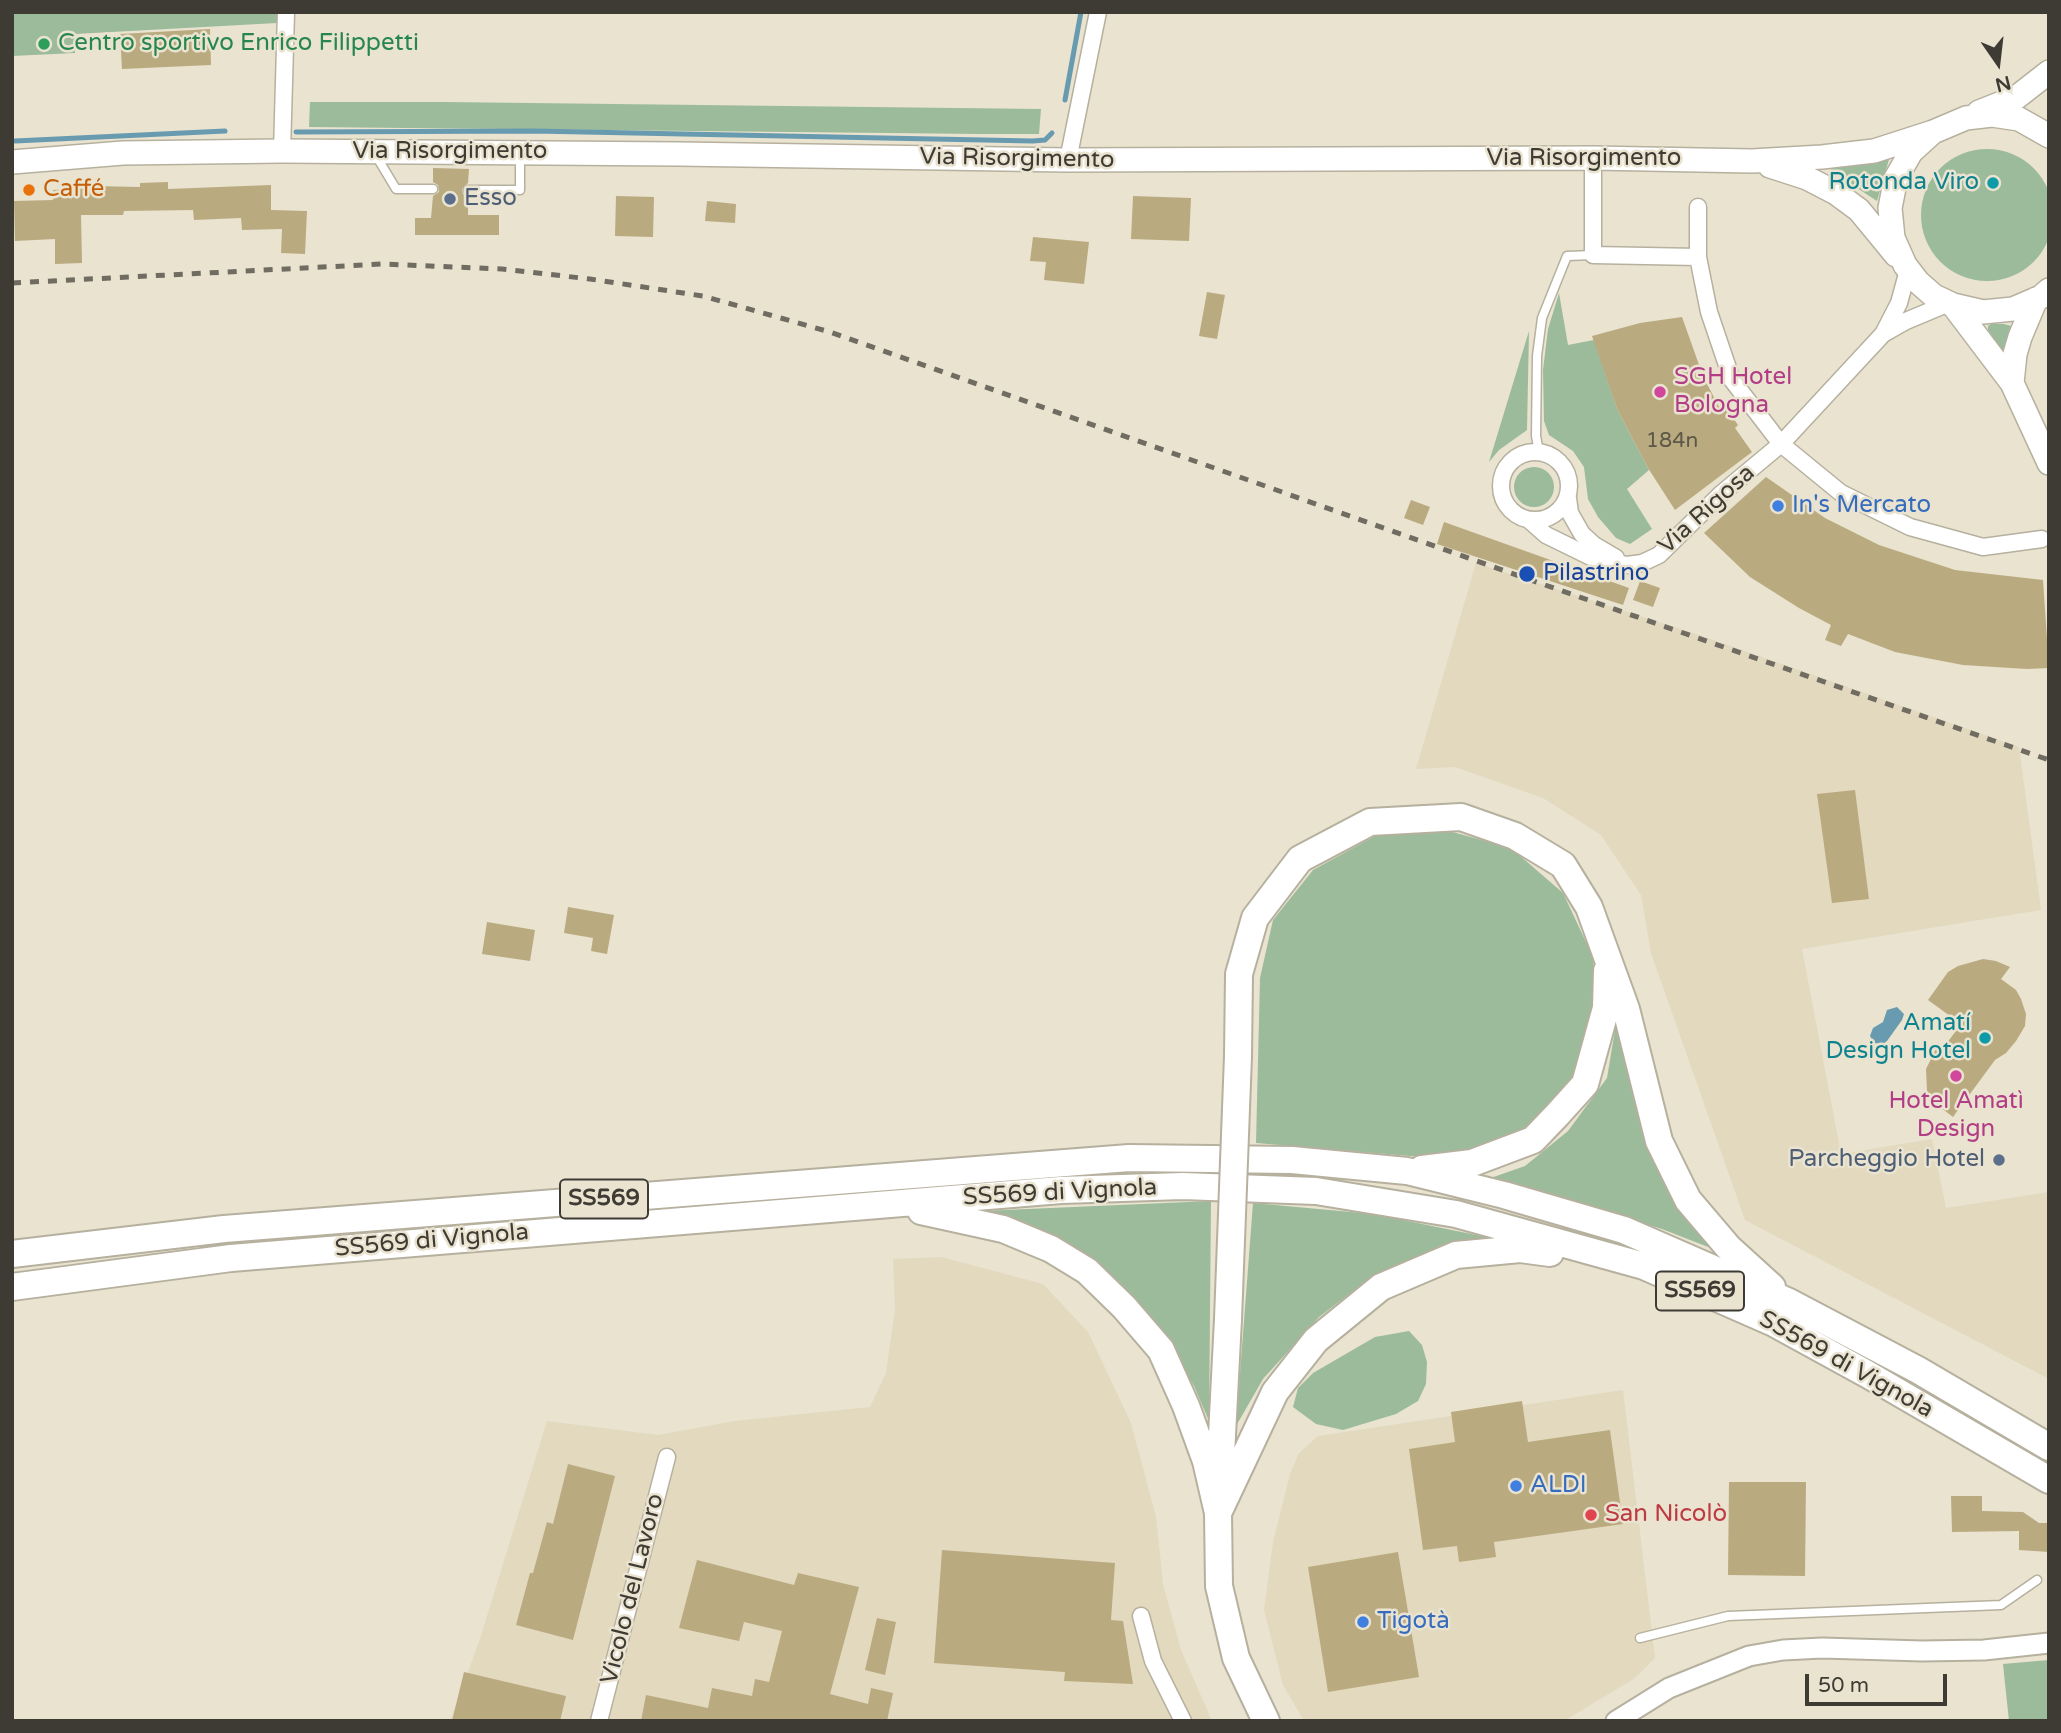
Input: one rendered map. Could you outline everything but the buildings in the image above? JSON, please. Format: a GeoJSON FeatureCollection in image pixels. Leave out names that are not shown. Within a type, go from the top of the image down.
{"type":"FeatureCollection","features":[{"type":"Feature","properties":{"kind":"highway"},"geometry":{"type":"LineString","coordinates":[[1266,1721],[1236,1658],[1219,1586],[1218,1513],[1228,1319],[1239,974],[1255,918],[1300,859],[1370,822],[1461,817],[1515,836],[1563,865],[1589,906],[1626,1009],[1660,1142],[1688,1200],[1728,1248],[1789,1302]]}},
{"type":"Feature","properties":{"kind":"highway"},"geometry":{"type":"LineString","coordinates":[[1407,1171],[1472,1163],[1533,1140],[1557,1115],[1585,1084],[1606,1008],[1607,956]]}},
{"type":"Feature","properties":{"kind":"highway","name":"SS569 di Vignola"},"geometry":{"type":"LineString","coordinates":[[12,1254],[224,1229],[1129,1158],[1292,1160],[1407,1171],[1504,1195],[1624,1230],[1789,1302],[1918,1370],[2049,1447]]}},
{"type":"Feature","properties":{"kind":"highway","name":"SS569 di Vignola"},"geometry":{"type":"LineString","coordinates":[[12,1287],[230,1258],[1061,1190],[1184,1186],[1316,1191],[1456,1214],[1644,1266],[1773,1323],[2049,1480]]}},
{"type":"Feature","properties":{"kind":"highway"},"geometry":{"type":"LineString","coordinates":[[886,1204],[1003,1229],[1051,1249],[1087,1271],[1124,1307],[1161,1350],[1186,1406],[1206,1461],[1218,1513]]}},
{"type":"Feature","properties":{"kind":"highway"},"geometry":{"type":"LineString","coordinates":[[1218,1513],[1275,1392],[1316,1340],[1381,1287],[1456,1255],[1520,1249],[1644,1266]]}},
{"type":"Feature","properties":{"kind":"main road","name":"Via Risorgimento"},"geometry":{"type":"LineString","coordinates":[[12,162],[123,153],[282,151],[1068,160],[1593,158],[1752,162],[1874,150],[1933,132],[2017,97],[2049,72]]}},
{"type":"Feature","properties":{"kind":"main road"},"geometry":{"type":"LineString","coordinates":[[1966,118],[1992,115],[2019,119],[2049,136]]}},
{"type":"Feature","properties":{"kind":"main road"},"geometry":{"type":"LineString","coordinates":[[1906,267],[1893,238],[1890,208],[1896,178],[1911,152],[1933,132]]}},
{"type":"Feature","properties":{"kind":"main road","name":"Via Risorgimento"},"geometry":{"type":"LineString","coordinates":[[1752,162],[1787,170],[1836,192],[1859,210],[1918,282],[1934,296],[1951,304]]}},
{"type":"Feature","properties":{"kind":"main road"},"geometry":{"type":"LineString","coordinates":[[1951,304],[1983,312],[2013,309],[2043,296]]}},
{"type":"Feature","properties":{"kind":"main road"},"geometry":{"type":"LineString","coordinates":[[2012,383],[2017,345],[2043,296]]}},
{"type":"Feature","properties":{"kind":"main road"},"geometry":{"type":"LineString","coordinates":[[1951,304],[2012,383],[2049,463]]}},
{"type":"Feature","properties":{"kind":"street"},"geometry":{"type":"LineString","coordinates":[[282,151],[286,12]]}},
{"type":"Feature","properties":{"kind":"street"},"geometry":{"type":"LineString","coordinates":[[1068,160],[1098,12]]}},
{"type":"Feature","properties":{"kind":"street"},"geometry":{"type":"LineString","coordinates":[[1593,158],[1592,255],[1698,257]]}},
{"type":"Feature","properties":{"kind":"street"},"geometry":{"type":"LineString","coordinates":[[1698,207],[1698,257],[1709,312],[1732,380],[1781,444],[1841,493],[1910,527],[1983,547],[2042,539]]}},
{"type":"Feature","properties":{"kind":"street","name":"Via Rigosa"},"geometry":{"type":"LineString","coordinates":[[1627,565],[1594,545],[1582,534],[1570,513],[1570,488],[1565,467],[1549,454],[1539,452],[1518,456],[1504,471],[1501,491],[1511,510],[1546,534],[1593,558],[1627,565],[1642,564],[1659,555],[1721,494],[1781,444],[1883,334],[1899,303],[1906,267]]}},
{"type":"Feature","properties":{"kind":"street","name":"Via Rigosa"},"geometry":{"type":"LineString","coordinates":[[1883,334],[1906,321],[1951,304]]}},
{"type":"Feature","properties":{"kind":"street"},"geometry":{"type":"LineString","coordinates":[[1529,520],[1552,516],[1562,508],[1568,498]]}},
{"type":"Feature","properties":{"kind":"street","name":"Vicolo del Lavoro"},"geometry":{"type":"LineString","coordinates":[[599,1721],[667,1457]]}},
{"type":"Feature","properties":{"kind":"street"},"geometry":{"type":"LineString","coordinates":[[1141,1616],[1153,1661],[1184,1721]]}},
{"type":"Feature","properties":{"kind":"street"},"geometry":{"type":"LineString","coordinates":[[1616,1721],[1682,1681],[1760,1654],[1822,1648],[1984,1650],[2049,1643]]}},
{"type":"Feature","properties":{"kind":"lane"},"geometry":{"type":"LineString","coordinates":[[374,152],[396,189],[433,189]]}},
{"type":"Feature","properties":{"kind":"lane"},"geometry":{"type":"LineString","coordinates":[[468,190],[520,190],[520,153]]}},
{"type":"Feature","properties":{"kind":"lane"},"geometry":{"type":"LineString","coordinates":[[1539,452],[1536,436],[1537,356],[1542,318],[1567,256],[1592,255]]}},
{"type":"Feature","properties":{"kind":"lane"},"geometry":{"type":"LineString","coordinates":[[1640,1638],[1728,1616],[2001,1605],[2037,1580]]}},
{"type":"Feature","properties":{"kind":"shaded area"},"geometry":{"type":"Polygon","coordinates":[[[1476,563],[1699,635],[2019,747],[2041,910],[1802,949],[1841,1154],[1932,1139],[1946,1208],[2049,1192],[2049,1379],[1745,1220],[1651,953],[1641,895],[1601,835],[1543,798],[1455,767],[1416,769],[1476,563]]]}},
{"type":"Feature","properties":{"kind":"shaded area"},"geometry":{"type":"Polygon","coordinates":[[[941,1257],[1043,1284],[1088,1332],[1131,1423],[1156,1517],[1163,1584],[1181,1650],[1212,1721],[450,1721],[480,1639],[547,1421],[658,1435],[735,1421],[870,1407],[886,1373],[895,1309],[893,1259],[941,1257]]]}},
{"type":"Feature","properties":{"kind":"shaded area"},"geometry":{"type":"Polygon","coordinates":[[[1623,1390],[1655,1658],[1635,1678],[1564,1721],[1304,1721],[1283,1685],[1264,1610],[1273,1542],[1290,1474],[1299,1453],[1318,1436],[1623,1390]]]}},
{"type":"Feature","properties":{"kind":"green space","name":"Centro sportivo Enrico Filippetti"},"geometry":{"type":"Polygon","coordinates":[[[12,12],[277,12],[277,23],[75,34],[75,53],[12,56],[12,12]]]}},
{"type":"Feature","properties":{"kind":"green space"},"geometry":{"type":"Polygon","coordinates":[[[310,102],[1041,109],[1039,134],[983,134],[309,127],[310,102]]]}},
{"type":"Feature","properties":{"kind":"green space"},"geometry":{"type":"Polygon","coordinates":[[[1987,149],[2012,154],[2033,169],[2048,190],[2053,215],[2048,240],[2033,261],[2012,276],[1987,281],[1962,276],[1941,261],[1926,240],[1921,215],[1926,190],[1941,169],[1962,154],[1987,149]]]}},
{"type":"Feature","properties":{"kind":"green space"},"geometry":{"type":"Polygon","coordinates":[[[1890,156],[1877,201],[1831,171],[1831,167],[1890,156]]]}},
{"type":"Feature","properties":{"kind":"green space"},"geometry":{"type":"Polygon","coordinates":[[[1559,293],[1568,345],[1594,340],[1617,409],[1649,470],[1627,489],[1652,529],[1630,544],[1616,538],[1598,517],[1588,499],[1584,467],[1573,451],[1549,435],[1544,421],[1543,370],[1548,329],[1559,293]]]}},
{"type":"Feature","properties":{"kind":"green space"},"geometry":{"type":"Polygon","coordinates":[[[1991,324],[2004,324],[2014,330],[2006,358],[1988,330],[1991,324]]]}},
{"type":"Feature","properties":{"kind":"green space"},"geometry":{"type":"Polygon","coordinates":[[[1529,331],[1527,430],[1499,450],[1489,462],[1529,331]]]}},
{"type":"Feature","properties":{"kind":"green space"},"geometry":{"type":"Polygon","coordinates":[[[1534,467],[1548,473],[1554,487],[1548,501],[1534,507],[1520,501],[1514,487],[1520,473],[1534,467]]]}},
{"type":"Feature","properties":{"kind":"green space"},"geometry":{"type":"Polygon","coordinates":[[[1445,830],[1511,848],[1563,893],[1593,957],[1597,1013],[1573,1079],[1535,1125],[1484,1149],[1434,1158],[1256,1143],[1260,978],[1273,920],[1313,870],[1375,836],[1445,830]]]}},
{"type":"Feature","properties":{"kind":"green space"},"geometry":{"type":"Polygon","coordinates":[[[1618,1012],[1628,1058],[1726,1254],[1662,1229],[1544,1194],[1485,1180],[1525,1166],[1568,1131],[1607,1078],[1618,1012]]]}},
{"type":"Feature","properties":{"kind":"green space"},"geometry":{"type":"Polygon","coordinates":[[[1211,1201],[1209,1421],[1194,1386],[1156,1324],[1102,1272],[982,1211],[1211,1201]]]}},
{"type":"Feature","properties":{"kind":"green space"},"geometry":{"type":"Polygon","coordinates":[[[1253,1203],[1373,1214],[1491,1238],[1427,1256],[1365,1282],[1319,1317],[1263,1379],[1236,1426],[1253,1203]]]}},
{"type":"Feature","properties":{"kind":"green space"},"geometry":{"type":"Polygon","coordinates":[[[1409,1331],[1422,1345],[1427,1362],[1426,1384],[1418,1401],[1396,1414],[1343,1430],[1316,1424],[1293,1407],[1298,1388],[1313,1373],[1375,1337],[1409,1331]]]}},
{"type":"Feature","properties":{"kind":"green space"},"geometry":{"type":"Polygon","coordinates":[[[2049,1660],[2049,1721],[2009,1721],[2003,1664],[2049,1660]]]}},
{"type":"Feature","properties":{"kind":"water"},"geometry":{"type":"Polygon","coordinates":[[[1897,1007],[1904,1014],[1902,1020],[1887,1041],[1883,1044],[1874,1043],[1870,1036],[1873,1028],[1883,1022],[1887,1010],[1897,1007]]]}},
{"type":"Feature","properties":{"kind":"waterway"},"geometry":{"type":"LineString","coordinates":[[1065,100],[1081,12]]}},
{"type":"Feature","properties":{"kind":"waterway"},"geometry":{"type":"LineString","coordinates":[[15,141],[225,131]]}},
{"type":"Feature","properties":{"kind":"waterway"},"geometry":{"type":"LineString","coordinates":[[296,132],[534,131],[1033,141],[1045,140],[1052,133]]}},
{"type":"Feature","properties":{"kind":"railway"},"geometry":{"type":"LineString","coordinates":[[12,283],[382,264],[502,269],[703,296],[830,332],[2049,760]]}},
{"type":"Feature","properties":{"kind":"place","name":"Centro sportivo Enrico Filippetti"},"geometry":{"type":"Point","coordinates":[44,44]}},
{"type":"Feature","properties":{"kind":"place","name":"Rotonda Viro"},"geometry":{"type":"Point","coordinates":[1993,183]}},
{"type":"Feature","properties":{"kind":"place","name":"Caffé"},"geometry":{"type":"Point","coordinates":[29,190]}},
{"type":"Feature","properties":{"kind":"place","name":"Esso"},"geometry":{"type":"Point","coordinates":[450,199]}},
{"type":"Feature","properties":{"kind":"place","name":"SGH Hotel Bologna"},"geometry":{"type":"Point","coordinates":[1660,392]}},
{"type":"Feature","properties":{"kind":"place","name":"In's Mercato"},"geometry":{"type":"Point","coordinates":[1778,506]}},
{"type":"Feature","properties":{"kind":"place","name":"Pilastrino"},"geometry":{"type":"Point","coordinates":[1527,574]}},
{"type":"Feature","properties":{"kind":"place","name":"Amatí Design Hotel"},"geometry":{"type":"Point","coordinates":[1985,1038]}},
{"type":"Feature","properties":{"kind":"place","name":"Hotel Amatì Design"},"geometry":{"type":"Point","coordinates":[1956,1076]}},
{"type":"Feature","properties":{"kind":"place","name":"Parcheggio Hotel"},"geometry":{"type":"Point","coordinates":[1999,1160]}},
{"type":"Feature","properties":{"kind":"place","name":"ALDI"},"geometry":{"type":"Point","coordinates":[1516,1486]}},
{"type":"Feature","properties":{"kind":"place","name":"San Nicolò"},"geometry":{"type":"Point","coordinates":[1591,1515]}},
{"type":"Feature","properties":{"kind":"place","name":"Tigotà"},"geometry":{"type":"Point","coordinates":[1363,1622]}}]}
